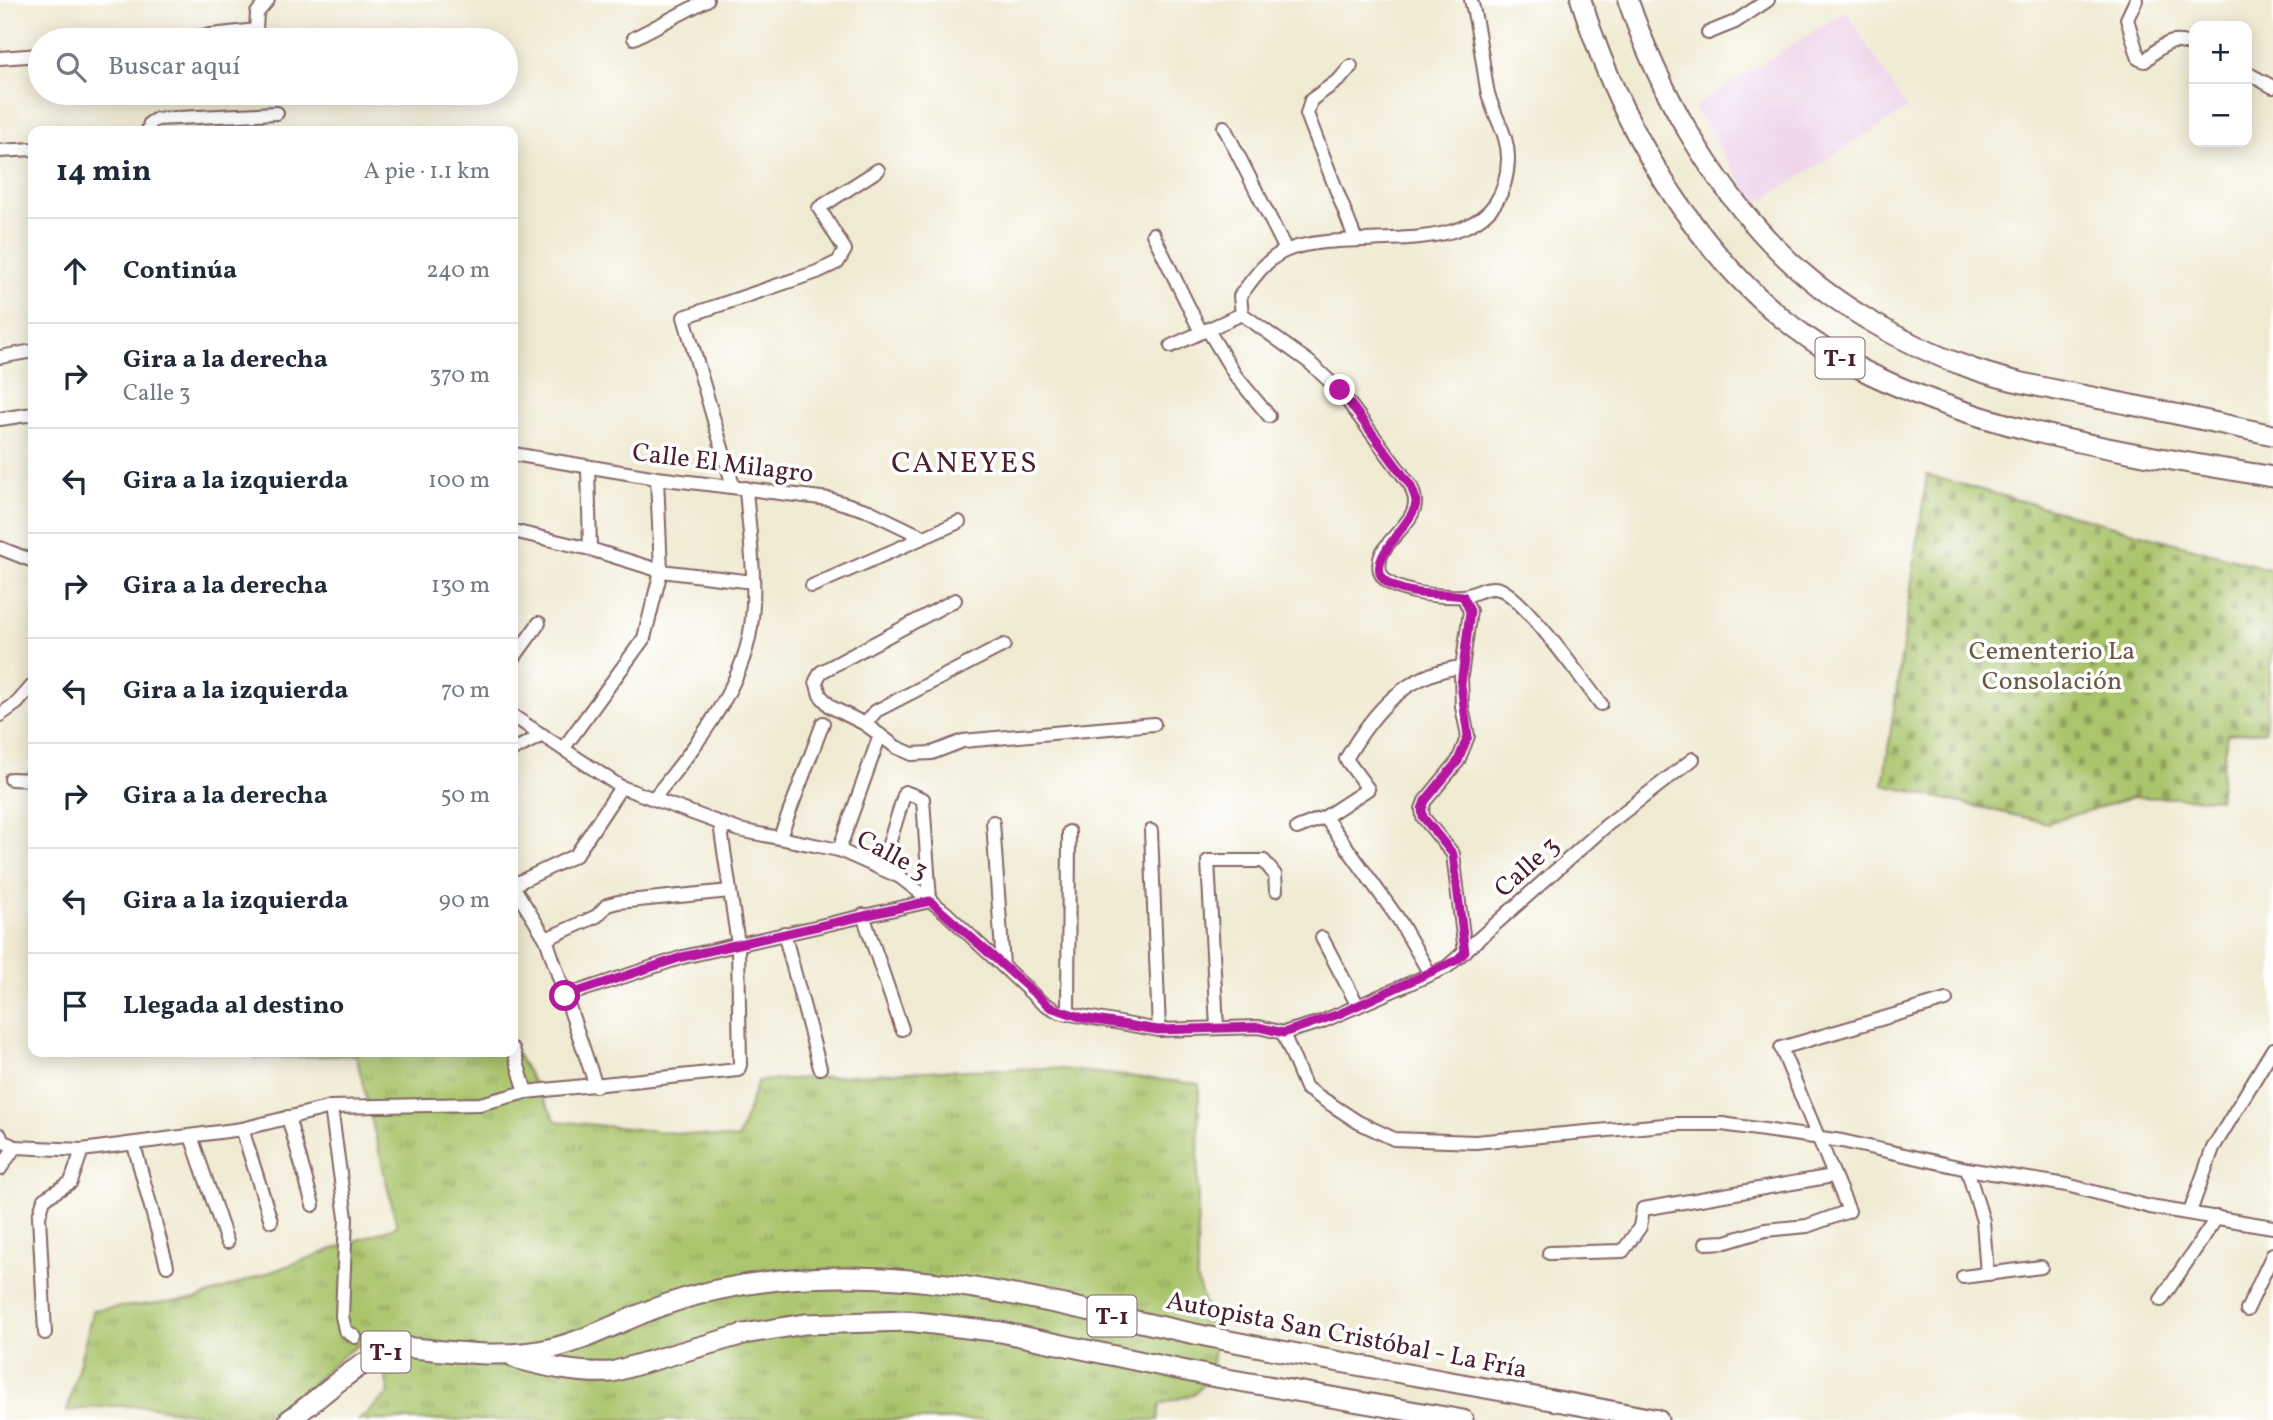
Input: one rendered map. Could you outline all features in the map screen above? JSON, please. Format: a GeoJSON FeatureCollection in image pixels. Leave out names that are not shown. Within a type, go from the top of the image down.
{"type":"FeatureCollection","features":[{"type":"Feature","properties":{"kind":"highway","name":"T-1"},"geometry":{"type":"LineString","coordinates":[[1581,0],[1593,40],[1622,106],[1663,181],[1707,242],[1763,299],[1811,340],[1847,362],[1909,391],[2030,430],[2273,477]]}},
{"type":"Feature","properties":{"kind":"highway","name":"T-1"},"geometry":{"type":"LineString","coordinates":[[1628,0],[1650,58],[1700,148],[1750,218],[1776,249],[1815,283],[1893,333],[1972,368],[2028,385],[2273,435]]}},
{"type":"Feature","properties":{"kind":"highway","name":"Autopista San Cristóbal - La Fría"},"geometry":{"type":"LineString","coordinates":[[504,1355],[571,1343],[666,1304],[717,1289],[809,1278],[912,1279],[985,1289],[1216,1338],[1658,1420]]}},
{"type":"Feature","properties":{"kind":"highway","name":"T-1"},"geometry":{"type":"LineString","coordinates":[[289,1420],[345,1377],[389,1350],[403,1347],[504,1355],[549,1367],[592,1373],[612,1372],[744,1334],[805,1324],[908,1321],[1000,1332],[1222,1378],[1309,1394],[1358,1399],[1463,1420]]}},
{"type":"Feature","properties":{"kind":"street"},"geometry":{"type":"LineString","coordinates":[[256,28],[257,13],[268,0]]}},
{"type":"Feature","properties":{"kind":"street"},"geometry":{"type":"LineString","coordinates":[[634,38],[707,0]]}},
{"type":"Feature","properties":{"kind":"street"},"geometry":{"type":"LineString","coordinates":[[1471,0],[1488,91],[1507,140],[1505,182],[1480,222],[1405,239],[1355,238],[1310,243],[1286,250],[1254,276],[1240,296],[1242,314],[1308,362],[1340,390],[1411,486],[1416,502],[1410,516],[1382,556],[1380,571],[1387,582],[1410,591],[1463,596],[1495,587],[1506,591],[1551,637],[1601,704]]}},
{"type":"Feature","properties":{"kind":"street"},"geometry":{"type":"LineString","coordinates":[[1708,33],[1735,22],[1768,0]]}},
{"type":"Feature","properties":{"kind":"street"},"geometry":{"type":"LineString","coordinates":[[2136,0],[2127,19],[2139,59],[2145,61],[2162,43],[2182,40],[2189,44]]}},
{"type":"Feature","properties":{"kind":"street"},"geometry":{"type":"LineString","coordinates":[[0,58],[28,56]]}},
{"type":"Feature","properties":{"kind":"street"},"geometry":{"type":"LineString","coordinates":[[1351,65],[1340,79],[1311,100],[1307,114],[1355,238]]}},
{"type":"Feature","properties":{"kind":"street"},"geometry":{"type":"LineString","coordinates":[[2252,76],[2273,88]]}},
{"type":"Feature","properties":{"kind":"street"},"geometry":{"type":"LineString","coordinates":[[150,126],[154,119],[277,113]]}},
{"type":"Feature","properties":{"kind":"street"},"geometry":{"type":"LineString","coordinates":[[1224,127],[1286,250]]}},
{"type":"Feature","properties":{"kind":"street"},"geometry":{"type":"LineString","coordinates":[[0,151],[28,149]]}},
{"type":"Feature","properties":{"kind":"street"},"geometry":{"type":"LineString","coordinates":[[654,798],[682,763],[737,676],[749,638],[753,582],[739,487],[684,317],[838,262],[845,250],[819,208],[878,170]]}},
{"type":"Feature","properties":{"kind":"street"},"geometry":{"type":"LineString","coordinates":[[1153,234],[1204,331],[1235,375],[1269,416]]}},
{"type":"Feature","properties":{"kind":"street"},"geometry":{"type":"LineString","coordinates":[[1171,346],[1242,314]]}},
{"type":"Feature","properties":{"kind":"street"},"geometry":{"type":"LineString","coordinates":[[0,357],[28,352]]}},
{"type":"Feature","properties":{"kind":"street"},"geometry":{"type":"LineString","coordinates":[[0,419],[28,415]]}},
{"type":"Feature","properties":{"kind":"street","name":"Calle El Milagro"},"geometry":{"type":"LineString","coordinates":[[518,455],[588,468],[848,503],[921,536]]}},
{"type":"Feature","properties":{"kind":"street"},"geometry":{"type":"LineString","coordinates":[[588,468],[590,550]]}},
{"type":"Feature","properties":{"kind":"street"},"geometry":{"type":"LineString","coordinates":[[563,749],[644,638],[661,570],[657,478]]}},
{"type":"Feature","properties":{"kind":"street"},"geometry":{"type":"LineString","coordinates":[[812,586],[921,536],[960,522]]}},
{"type":"Feature","properties":{"kind":"street"},"geometry":{"type":"LineString","coordinates":[[518,532],[661,570],[753,582]]}},
{"type":"Feature","properties":{"kind":"street"},"geometry":{"type":"LineString","coordinates":[[0,548],[28,559]]}},
{"type":"Feature","properties":{"kind":"street"},"geometry":{"type":"LineString","coordinates":[[1463,596],[1470,611],[1462,667],[1462,707],[1468,736],[1458,761],[1425,801],[1422,809],[1423,817],[1453,854],[1465,952]]}},
{"type":"Feature","properties":{"kind":"street"},"geometry":{"type":"LineString","coordinates":[[955,600],[838,660],[817,676],[818,691],[827,704],[865,724],[904,752],[925,754],[963,741],[1154,724]]}},
{"type":"Feature","properties":{"kind":"street"},"geometry":{"type":"LineString","coordinates":[[518,652],[539,623]]}},
{"type":"Feature","properties":{"kind":"street"},"geometry":{"type":"LineString","coordinates":[[865,724],[876,711],[1003,645]]}},
{"type":"Feature","properties":{"kind":"street"},"geometry":{"type":"LineString","coordinates":[[1297,828],[1325,817],[1368,789],[1346,759],[1360,734],[1403,687],[1436,670],[1462,667]]}},
{"type":"Feature","properties":{"kind":"street"},"geometry":{"type":"LineString","coordinates":[[0,715],[28,690]]}},
{"type":"Feature","properties":{"kind":"street","name":"Calle 3"},"geometry":{"type":"LineString","coordinates":[[518,719],[621,787],[720,824],[838,850],[900,877],[1041,1002],[1068,1014],[1158,1030],[1259,1027],[1283,1033],[1321,1022],[1447,967],[1607,825],[1693,760]]}},
{"type":"Feature","properties":{"kind":"street"},"geometry":{"type":"LineString","coordinates":[[780,837],[824,723]]}},
{"type":"Feature","properties":{"kind":"street"},"geometry":{"type":"LineString","coordinates":[[518,748],[543,735]]}},
{"type":"Feature","properties":{"kind":"street"},"geometry":{"type":"LineString","coordinates":[[838,850],[880,735]]}},
{"type":"Feature","properties":{"kind":"street"},"geometry":{"type":"LineString","coordinates":[[11,779],[28,780]]}},
{"type":"Feature","properties":{"kind":"street"},"geometry":{"type":"LineString","coordinates":[[518,884],[576,855],[621,787]]}},
{"type":"Feature","properties":{"kind":"street"},"geometry":{"type":"LineString","coordinates":[[565,996],[645,967],[930,901],[923,799],[905,792],[888,847]]}},
{"type":"Feature","properties":{"kind":"street"},"geometry":{"type":"LineString","coordinates":[[1325,817],[1399,920],[1430,974]]}},
{"type":"Feature","properties":{"kind":"street"},"geometry":{"type":"LineString","coordinates":[[993,822],[1003,966]]}},
{"type":"Feature","properties":{"kind":"street"},"geometry":{"type":"LineString","coordinates":[[0,1135],[2,1141],[15,1147],[82,1150],[242,1129],[331,1107],[480,1104],[526,1092],[738,1070],[741,1038],[738,944],[720,824]]}},
{"type":"Feature","properties":{"kind":"street"},"geometry":{"type":"LineString","coordinates":[[1151,831],[1158,1030]]}},
{"type":"Feature","properties":{"kind":"street"},"geometry":{"type":"LineString","coordinates":[[1068,1014],[1069,832]]}},
{"type":"Feature","properties":{"kind":"street"},"geometry":{"type":"LineString","coordinates":[[1217,1027],[1208,861],[1264,861],[1275,875],[1276,890]]}},
{"type":"Feature","properties":{"kind":"street"},"geometry":{"type":"LineString","coordinates":[[546,939],[597,916],[607,905],[618,902],[730,891]]}},
{"type":"Feature","properties":{"kind":"street"},"geometry":{"type":"LineString","coordinates":[[518,894],[546,939],[596,1086]]}},
{"type":"Feature","properties":{"kind":"street"},"geometry":{"type":"LineString","coordinates":[[863,915],[902,1029]]}},
{"type":"Feature","properties":{"kind":"street"},"geometry":{"type":"LineString","coordinates":[[784,933],[820,1069]]}},
{"type":"Feature","properties":{"kind":"street"},"geometry":{"type":"LineString","coordinates":[[1322,938],[1358,1006]]}},
{"type":"Feature","properties":{"kind":"street"},"geometry":{"type":"LineString","coordinates":[[1706,1243],[1726,1242],[1765,1230],[1807,1226],[1849,1211],[1781,1048],[1946,1000]]}},
{"type":"Feature","properties":{"kind":"street"},"geometry":{"type":"LineString","coordinates":[[1283,1033],[1306,1087],[1358,1122],[1394,1139],[1475,1142],[1700,1124],[1820,1138],[1967,1169],[2067,1185],[2150,1207],[2273,1227]]}},
{"type":"Feature","properties":{"kind":"street"},"geometry":{"type":"LineString","coordinates":[[2190,1212],[2213,1148],[2273,1049]]}},
{"type":"Feature","properties":{"kind":"street"},"geometry":{"type":"LineString","coordinates":[[515,1057],[526,1092]]}},
{"type":"Feature","properties":{"kind":"street"},"geometry":{"type":"LineString","coordinates":[[331,1107],[346,1218],[342,1316],[345,1330],[355,1337]]}},
{"type":"Feature","properties":{"kind":"street"},"geometry":{"type":"LineString","coordinates":[[288,1117],[313,1205]]}},
{"type":"Feature","properties":{"kind":"street"},"geometry":{"type":"LineString","coordinates":[[242,1129],[271,1221]]}},
{"type":"Feature","properties":{"kind":"street"},"geometry":{"type":"LineString","coordinates":[[191,1136],[227,1242]]}},
{"type":"Feature","properties":{"kind":"street"},"geometry":{"type":"LineString","coordinates":[[134,1145],[167,1266]]}},
{"type":"Feature","properties":{"kind":"street"},"geometry":{"type":"LineString","coordinates":[[0,1169],[15,1147]]}},
{"type":"Feature","properties":{"kind":"street"},"geometry":{"type":"LineString","coordinates":[[45,1333],[39,1216],[44,1199],[71,1182],[82,1150]]}},
{"type":"Feature","properties":{"kind":"street"},"geometry":{"type":"LineString","coordinates":[[1967,1169],[1983,1221],[1987,1274]]}},
{"type":"Feature","properties":{"kind":"street"},"geometry":{"type":"LineString","coordinates":[[1549,1253],[1623,1251],[1640,1227],[1643,1209],[1833,1176]]}},
{"type":"Feature","properties":{"kind":"street"},"geometry":{"type":"LineString","coordinates":[[2161,1300],[2217,1217]]}},
{"type":"Feature","properties":{"kind":"street"},"geometry":{"type":"LineString","coordinates":[[2247,1310],[2273,1254]]}},
{"type":"Feature","properties":{"kind":"street"},"geometry":{"type":"LineString","coordinates":[[1963,1277],[2040,1268]]}},
{"type":"Feature","properties":{"kind":"shaded area"},"geometry":{"type":"Polygon","coordinates":[[[1846,11],[1907,109],[1755,205],[1694,107],[1846,11]]]}},
{"type":"Feature","properties":{"kind":"green space","name":"Cementerio La Consolación"},"geometry":{"type":"Polygon","coordinates":[[[1927,475],[2273,570],[2273,649],[2265,731],[2227,734],[2219,799],[2134,797],[2048,823],[1883,785],[1927,475]]]}},
{"type":"Feature","properties":{"kind":"green space"},"geometry":{"type":"Polygon","coordinates":[[[518,1056],[556,1121],[738,1139],[758,1081],[923,1071],[1052,1068],[1199,1084],[1197,1281],[1216,1338],[1210,1376],[1195,1394],[1160,1404],[1158,1420],[359,1420],[389,1393],[378,1336],[347,1353],[294,1398],[264,1415],[224,1417],[135,1406],[67,1411],[93,1310],[196,1299],[397,1226],[356,1057],[518,1056]]]}},
{"type":"Feature","properties":{"kind":"green space"},"geometry":{"type":"Polygon","coordinates":[[[255,1057],[306,1057],[255,1059],[255,1057]]]}},
{"type":"Feature","properties":{"kind":"district","name":"CANEYES"},"geometry":{"type":"Point","coordinates":[965,462]}},
{"type":"Feature","properties":{"kind":"route"},"geometry":{"type":"LineString","coordinates":[[565,996],[609,979],[682,957],[930,901],[1041,1002],[1059,1012],[1083,1018],[1158,1030],[1259,1027],[1283,1033],[1321,1022],[1447,967],[1457,960],[1465,952],[1453,854],[1423,817],[1422,809],[1425,801],[1458,761],[1468,736],[1461,685],[1470,611],[1463,596],[1396,588],[1387,582],[1380,571],[1382,556],[1410,516],[1416,502],[1411,486],[1340,390]]}}]}
